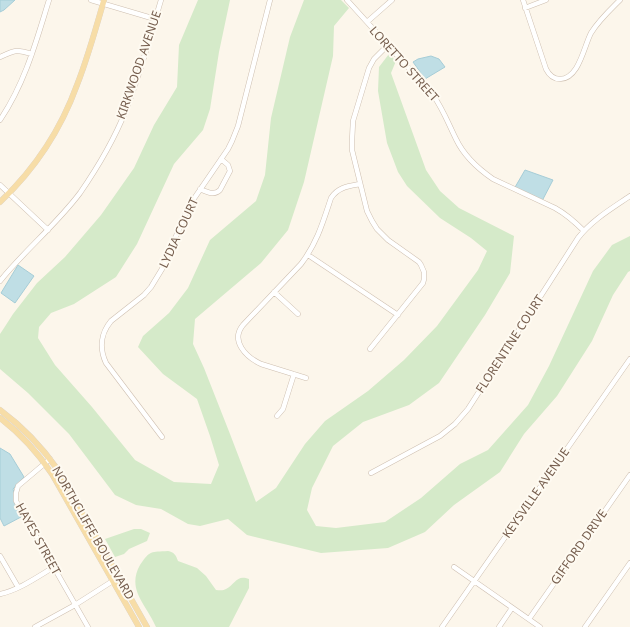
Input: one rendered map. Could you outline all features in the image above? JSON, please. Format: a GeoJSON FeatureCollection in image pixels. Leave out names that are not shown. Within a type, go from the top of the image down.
{"type":"FeatureCollection","features":[{"type":"Feature","properties":{"kind":"main road"},"geometry":{"type":"LineString","coordinates":[[0,202],[9,194],[37,159],[63,118],[77,85],[104,2]]}},
{"type":"Feature","properties":{"kind":"main road","name":"NORTHCLIFFE BOULEVARD"},"geometry":{"type":"LineString","coordinates":[[0,410],[28,433],[50,459],[66,483],[147,627]]}},
{"type":"Feature","properties":{"kind":"main road","name":"NORTHCLIFFE BOULEVARD"},"geometry":{"type":"LineString","coordinates":[[0,418],[28,443],[60,487],[139,627]]}},
{"type":"Feature","properties":{"kind":"street"},"geometry":{"type":"LineString","coordinates":[[0,120],[20,85],[32,54],[49,0]]}},
{"type":"Feature","properties":{"kind":"street"},"geometry":{"type":"LineString","coordinates":[[91,0],[104,2],[155,20]]}},
{"type":"Feature","properties":{"kind":"street","name":"KIRKWOOD AVENUE"},"geometry":{"type":"LineString","coordinates":[[0,281],[21,256],[68,208],[80,193],[110,145],[132,95],[161,0]]}},
{"type":"Feature","properties":{"kind":"street","name":"LYDIA COURT"},"geometry":{"type":"LineString","coordinates":[[162,437],[106,363],[102,352],[102,341],[105,330],[111,321],[144,295],[157,278],[166,261],[188,208],[228,149],[236,133],[270,0]]}},
{"type":"Feature","properties":{"kind":"street","name":"LORETTO STREET"},"geometry":{"type":"LineString","coordinates":[[347,0],[433,95],[443,110],[461,148],[478,168],[493,179],[563,212],[584,231]]}},
{"type":"Feature","properties":{"kind":"street"},"geometry":{"type":"LineString","coordinates":[[367,22],[392,0]]}},
{"type":"Feature","properties":{"kind":"street"},"geometry":{"type":"LineString","coordinates":[[522,0],[546,69],[550,75],[561,79],[568,77],[574,72],[591,33],[620,0]]}},
{"type":"Feature","properties":{"kind":"street"},"geometry":{"type":"LineString","coordinates":[[526,8],[546,0]]}},
{"type":"Feature","properties":{"kind":"street"},"geometry":{"type":"LineString","coordinates":[[370,349],[423,283],[425,276],[419,262],[388,240],[377,229],[372,221],[367,211],[352,150],[353,121],[369,68],[374,59],[388,45]]}},
{"type":"Feature","properties":{"kind":"street"},"geometry":{"type":"LineString","coordinates":[[0,57],[12,51],[19,50],[32,54]]}},
{"type":"Feature","properties":{"kind":"street"},"geometry":{"type":"LineString","coordinates":[[200,189],[212,194],[220,190],[230,171],[228,165],[221,159]]}},
{"type":"Feature","properties":{"kind":"street"},"geometry":{"type":"LineString","coordinates":[[306,378],[255,362],[239,344],[238,334],[241,327],[308,255],[317,239],[333,194],[341,188],[360,184]]}},
{"type":"Feature","properties":{"kind":"street"},"geometry":{"type":"LineString","coordinates":[[0,185],[48,230]]}},
{"type":"Feature","properties":{"kind":"street","name":"FLORENTINE COURT"},"geometry":{"type":"LineString","coordinates":[[371,473],[440,436],[455,424],[468,409],[578,238],[598,218],[630,196]]}},
{"type":"Feature","properties":{"kind":"street"},"geometry":{"type":"LineString","coordinates":[[308,255],[398,314]]}},
{"type":"Feature","properties":{"kind":"street"},"geometry":{"type":"LineString","coordinates":[[274,292],[298,314]]}},
{"type":"Feature","properties":{"kind":"street","name":"KEYSVILLE AVENUE"},"geometry":{"type":"LineString","coordinates":[[442,627],[630,359]]}},
{"type":"Feature","properties":{"kind":"street"},"geometry":{"type":"LineString","coordinates":[[277,416],[284,405],[294,374]]}},
{"type":"Feature","properties":{"kind":"street","name":"HAYES STREET"},"geometry":{"type":"LineString","coordinates":[[50,459],[18,486],[16,497],[18,504],[88,627]]}},
{"type":"Feature","properties":{"kind":"street","name":"GIFFORD DRIVE"},"geometry":{"type":"LineString","coordinates":[[529,619],[630,475]]}},
{"type":"Feature","properties":{"kind":"street"},"geometry":{"type":"LineString","coordinates":[[0,556],[18,587]]}},
{"type":"Feature","properties":{"kind":"street"},"geometry":{"type":"LineString","coordinates":[[585,627],[630,563]]}},
{"type":"Feature","properties":{"kind":"street"},"geometry":{"type":"LineString","coordinates":[[0,594],[18,587],[54,567]]}},
{"type":"Feature","properties":{"kind":"street"},"geometry":{"type":"LineString","coordinates":[[454,567],[540,627]]}},
{"type":"Feature","properties":{"kind":"street"},"geometry":{"type":"LineString","coordinates":[[38,626],[119,577]]}},
{"type":"Feature","properties":{"kind":"street"},"geometry":{"type":"LineString","coordinates":[[499,627],[512,608]]}},
{"type":"Feature","properties":{"kind":"green space"},"geometry":{"type":"Polygon","coordinates":[[[198,0],[230,0],[219,52],[210,109],[203,130],[174,164],[137,244],[116,277],[74,304],[51,313],[39,327],[38,338],[55,365],[92,407],[135,460],[174,482],[211,484],[219,465],[197,399],[163,374],[138,347],[143,336],[169,313],[188,288],[210,240],[256,201],[265,175],[271,118],[290,37],[304,0],[341,0],[349,8],[334,26],[333,56],[304,182],[288,230],[261,263],[195,319],[193,344],[204,368],[256,502],[276,488],[305,444],[325,421],[368,391],[404,360],[437,326],[478,270],[487,251],[471,238],[440,218],[407,186],[398,172],[387,143],[378,91],[379,67],[389,54],[396,61],[391,73],[426,170],[440,191],[459,208],[514,236],[510,273],[485,315],[439,383],[409,405],[363,422],[333,446],[312,488],[307,510],[316,526],[336,528],[385,522],[421,498],[460,464],[488,450],[528,405],[549,366],[593,271],[612,245],[630,236],[630,271],[613,295],[592,341],[557,396],[524,434],[500,472],[454,505],[425,532],[388,548],[321,553],[247,535],[228,519],[200,526],[188,524],[161,509],[136,505],[115,495],[69,434],[28,393],[0,369],[0,334],[13,314],[37,283],[65,257],[101,215],[134,168],[154,125],[177,87],[179,45],[198,0]]]}},
{"type":"Feature","properties":{"kind":"green space"},"geometry":{"type":"Polygon","coordinates":[[[134,529],[141,529],[150,533],[147,541],[129,549],[124,554],[115,557],[105,539],[134,529]]]}},
{"type":"Feature","properties":{"kind":"green space"},"geometry":{"type":"Polygon","coordinates":[[[168,551],[174,554],[178,561],[197,568],[206,576],[216,590],[225,590],[236,580],[242,578],[249,579],[249,588],[229,627],[156,627],[139,597],[135,582],[136,574],[140,565],[149,554],[168,551]]]}},
{"type":"Feature","properties":{"kind":"water"},"geometry":{"type":"Polygon","coordinates":[[[0,0],[15,0],[0,12],[0,0]]]}},
{"type":"Feature","properties":{"kind":"water"},"geometry":{"type":"Polygon","coordinates":[[[431,56],[439,59],[445,67],[425,79],[413,62],[418,59],[431,56]]]}},
{"type":"Feature","properties":{"kind":"water"},"geometry":{"type":"Polygon","coordinates":[[[525,170],[553,180],[542,201],[514,189],[525,170]]]}},
{"type":"Feature","properties":{"kind":"water"},"geometry":{"type":"Polygon","coordinates":[[[18,265],[34,276],[15,303],[1,293],[18,265]]]}},
{"type":"Feature","properties":{"kind":"water"},"geometry":{"type":"Polygon","coordinates":[[[0,448],[10,454],[24,477],[13,489],[21,517],[4,526],[0,518],[0,448]]]}}]}
